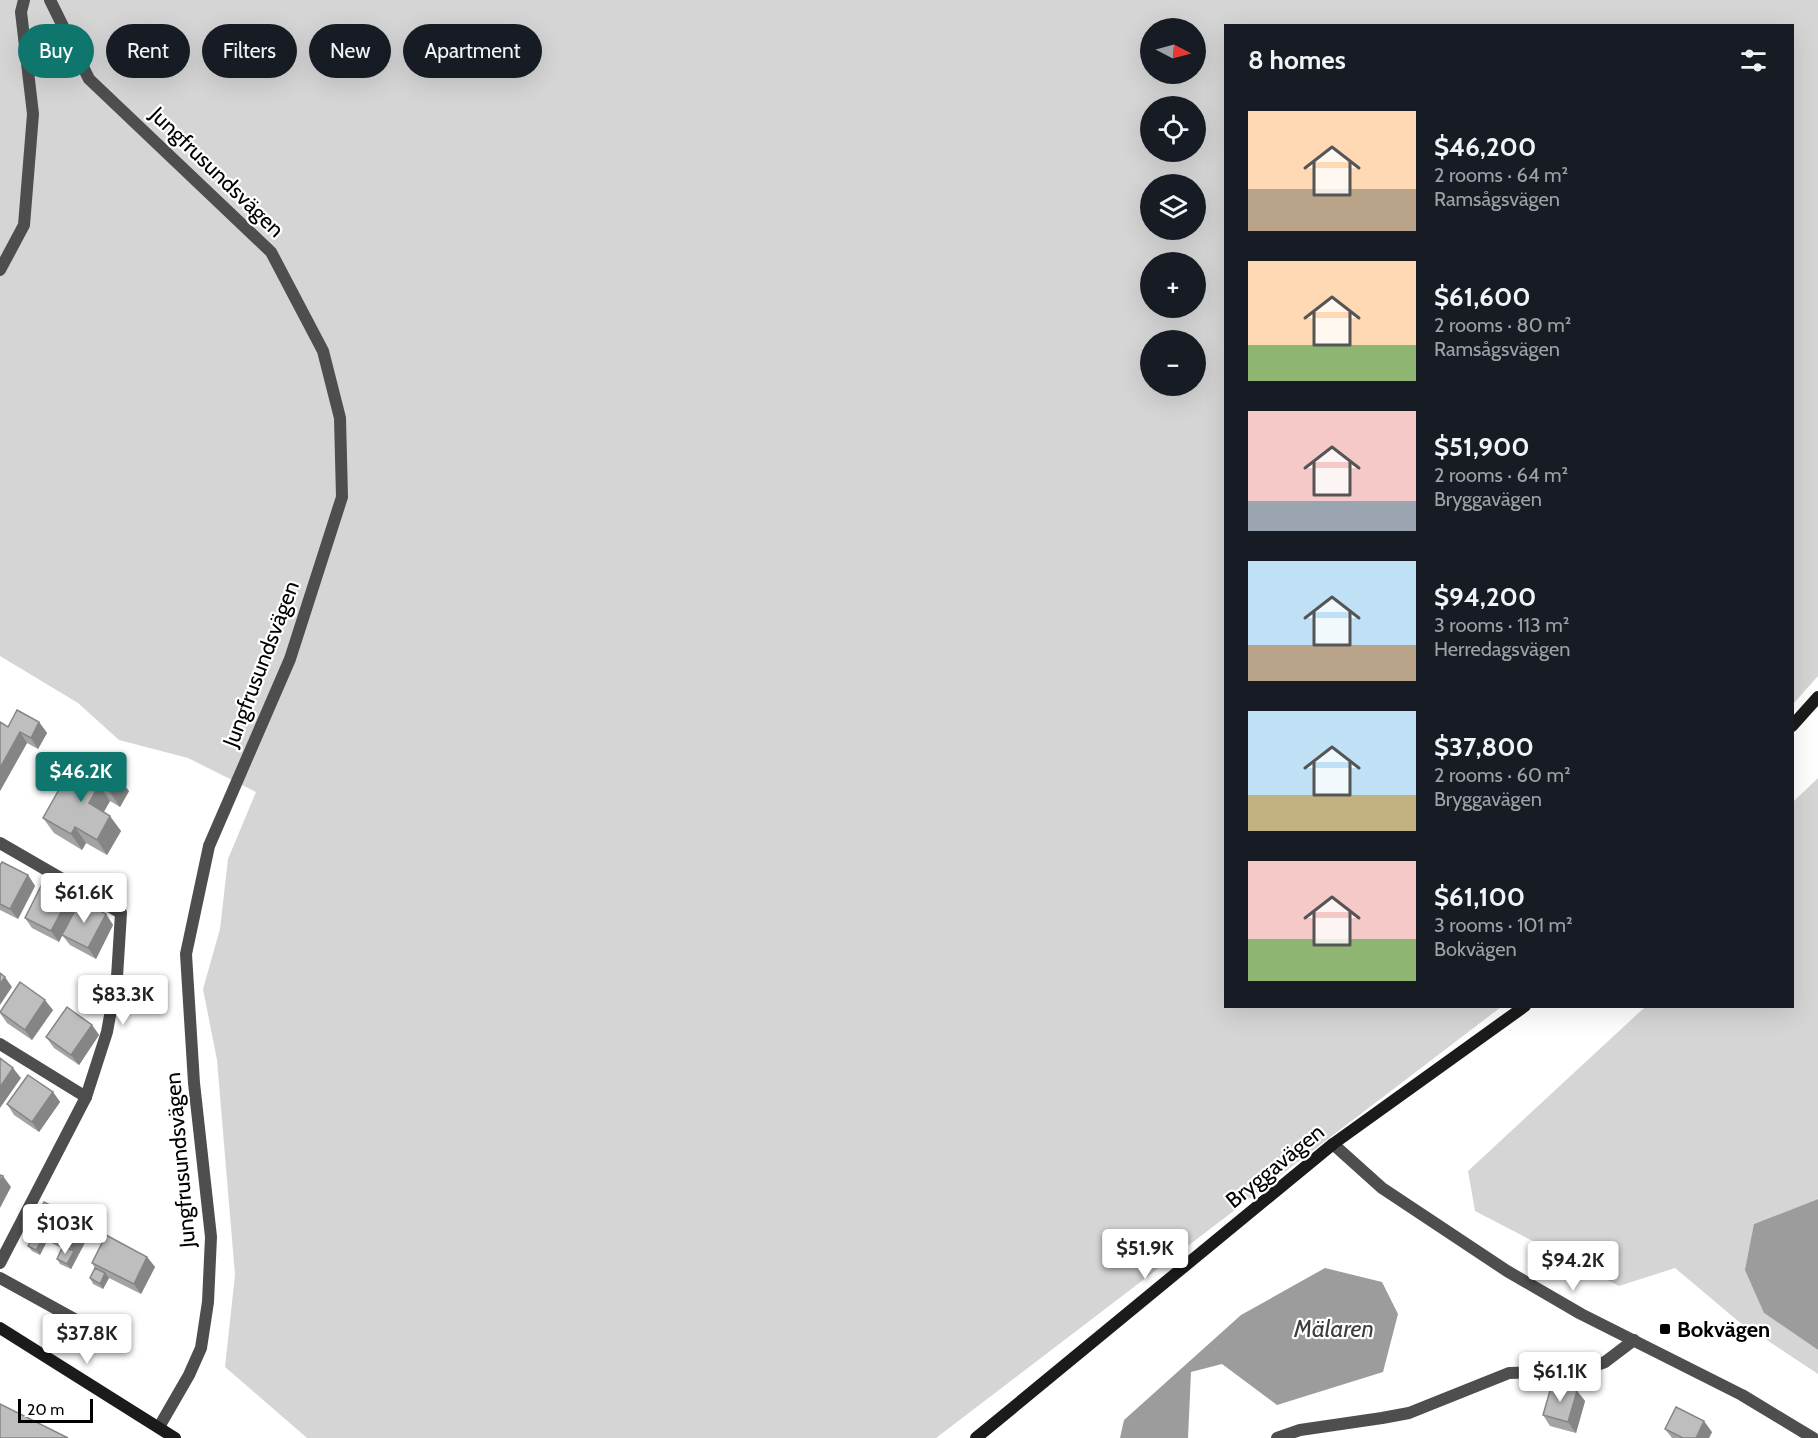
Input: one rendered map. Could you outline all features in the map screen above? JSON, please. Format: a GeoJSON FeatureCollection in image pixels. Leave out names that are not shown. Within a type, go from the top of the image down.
{"type":"FeatureCollection","features":[{"type":"Feature","properties":{"kind":"main road"},"geometry":{"type":"LineString","coordinates":[[1794,724],[1818,697]]}},
{"type":"Feature","properties":{"kind":"main road","name":"Bryggavägen"},"geometry":{"type":"LineString","coordinates":[[976,1438],[1333,1144],[1522,1008]]}},
{"type":"Feature","properties":{"kind":"main road"},"geometry":{"type":"LineString","coordinates":[[0,1328],[175,1438]]}},
{"type":"Feature","properties":{"kind":"street"},"geometry":{"type":"LineString","coordinates":[[0,270],[24,225],[33,114],[21,12],[24,0]]}},
{"type":"Feature","properties":{"kind":"street","name":"Jungfrusundsvägen"},"geometry":{"type":"LineString","coordinates":[[50,0],[89,79],[271,252],[323,351],[340,417],[342,497],[290,659],[209,846],[186,954],[194,1083],[211,1238],[208,1302],[201,1348],[189,1375],[159,1427]]}},
{"type":"Feature","properties":{"kind":"street"},"geometry":{"type":"LineString","coordinates":[[0,843],[121,913],[117,978],[107,1032],[86,1097],[0,1263]]}},
{"type":"Feature","properties":{"kind":"street"},"geometry":{"type":"LineString","coordinates":[[0,1044],[86,1097]]}},
{"type":"Feature","properties":{"kind":"street"},"geometry":{"type":"LineString","coordinates":[[1333,1144],[1382,1188],[1507,1271],[1572,1309],[1742,1395],[1813,1438]]}},
{"type":"Feature","properties":{"kind":"street"},"geometry":{"type":"LineString","coordinates":[[0,1278],[98,1332]]}},
{"type":"Feature","properties":{"kind":"street"},"geometry":{"type":"LineString","coordinates":[[1277,1438],[1300,1430],[1409,1413],[1509,1373],[1580,1371],[1605,1362],[1634,1340]]}},
{"type":"Feature","properties":{"kind":"shaded area"},"geometry":{"type":"Polygon","coordinates":[[[0,0],[1818,0],[1818,676],[1794,703],[1794,24],[1224,24],[1224,1008],[1500,1008],[936,1438],[307,1438],[225,1367],[235,1275],[217,1060],[203,989],[220,929],[228,859],[256,792],[188,758],[119,740],[78,703],[0,656],[0,0]]]}},
{"type":"Feature","properties":{"kind":"shaded area"},"geometry":{"type":"Polygon","coordinates":[[[1818,778],[1818,1199],[1754,1224],[1764,1313],[1818,1350],[1818,1374],[1738,1321],[1675,1268],[1619,1286],[1475,1211],[1468,1171],[1644,1008],[1794,1008],[1794,801],[1818,778]]]}},
{"type":"Feature","properties":{"kind":"water"},"geometry":{"type":"Polygon","coordinates":[[[1818,1199],[1818,1350],[1764,1313],[1745,1270],[1754,1224],[1818,1199]]]}},
{"type":"Feature","properties":{"kind":"water","name":"Mälaren"},"geometry":{"type":"Polygon","coordinates":[[[1325,1268],[1382,1282],[1398,1314],[1383,1372],[1277,1405],[1222,1364],[1191,1372],[1188,1438],[1120,1438],[1124,1420],[1241,1315],[1325,1268]]]}},
{"type":"Feature","properties":{"kind":"building"},"geometry":{"type":"Polygon","coordinates":[[[17,710],[39,722],[31,738],[20,732],[0,768],[0,722],[8,727],[17,710]]]}},
{"type":"Feature","properties":{"kind":"building"},"geometry":{"type":"Polygon","coordinates":[[[96,763],[118,776],[109,791],[99,785],[89,803],[110,816],[97,840],[75,827],[71,834],[43,818],[70,770],[87,780],[96,763]]]}},
{"type":"Feature","properties":{"kind":"building"},"geometry":{"type":"Polygon","coordinates":[[[2,862],[28,875],[10,909],[0,904],[0,865],[2,862]]]}},
{"type":"Feature","properties":{"kind":"building"},"geometry":{"type":"Polygon","coordinates":[[[42,884],[69,897],[51,931],[25,918],[42,884]]]}},
{"type":"Feature","properties":{"kind":"building"},"geometry":{"type":"Polygon","coordinates":[[[80,901],[106,914],[88,948],[62,935],[80,901]]]}},
{"type":"Feature","properties":{"kind":"building"},"geometry":{"type":"Polygon","coordinates":[[[0,973],[5,977],[0,984],[0,973]]]}},
{"type":"Feature","properties":{"kind":"building"},"geometry":{"type":"Polygon","coordinates":[[[20,982],[45,1000],[25,1030],[0,1012],[20,982]]]}},
{"type":"Feature","properties":{"kind":"building"},"geometry":{"type":"Polygon","coordinates":[[[67,1007],[92,1025],[71,1055],[46,1037],[67,1007]]]}},
{"type":"Feature","properties":{"kind":"building"},"geometry":{"type":"Polygon","coordinates":[[[0,1058],[13,1068],[0,1087],[0,1058]]]}},
{"type":"Feature","properties":{"kind":"building"},"geometry":{"type":"Polygon","coordinates":[[[28,1075],[53,1092],[32,1122],[7,1104],[28,1075]]]}},
{"type":"Feature","properties":{"kind":"building"},"geometry":{"type":"Polygon","coordinates":[[[44,1202],[82,1222],[70,1246],[32,1226],[44,1202]]]}},
{"type":"Feature","properties":{"kind":"building"},"geometry":{"type":"Polygon","coordinates":[[[36,1232],[44,1236],[36,1250],[28,1246],[36,1232]]]}},
{"type":"Feature","properties":{"kind":"building"},"geometry":{"type":"Polygon","coordinates":[[[106,1235],[147,1257],[134,1284],[92,1263],[106,1235]]]}},
{"type":"Feature","properties":{"kind":"building"},"geometry":{"type":"Polygon","coordinates":[[[63,1246],[74,1251],[67,1264],[57,1259],[63,1246]]]}},
{"type":"Feature","properties":{"kind":"building"},"geometry":{"type":"Polygon","coordinates":[[[95,1268],[105,1273],[100,1284],[90,1278],[95,1268]]]}},
{"type":"Feature","properties":{"kind":"building"},"geometry":{"type":"Polygon","coordinates":[[[1552,1384],[1577,1391],[1568,1422],[1543,1415],[1552,1384]]]}},
{"type":"Feature","properties":{"kind":"building"},"geometry":{"type":"Polygon","coordinates":[[[0,1404],[68,1438],[0,1438],[0,1404]]]}},
{"type":"Feature","properties":{"kind":"building"},"geometry":{"type":"Polygon","coordinates":[[[1676,1407],[1704,1421],[1696,1438],[1683,1438],[1665,1429],[1676,1407]]]}},
{"type":"Feature","properties":{"kind":"place","name":"Bokvägen"},"geometry":{"type":"Point","coordinates":[1665,1329]}}]}
